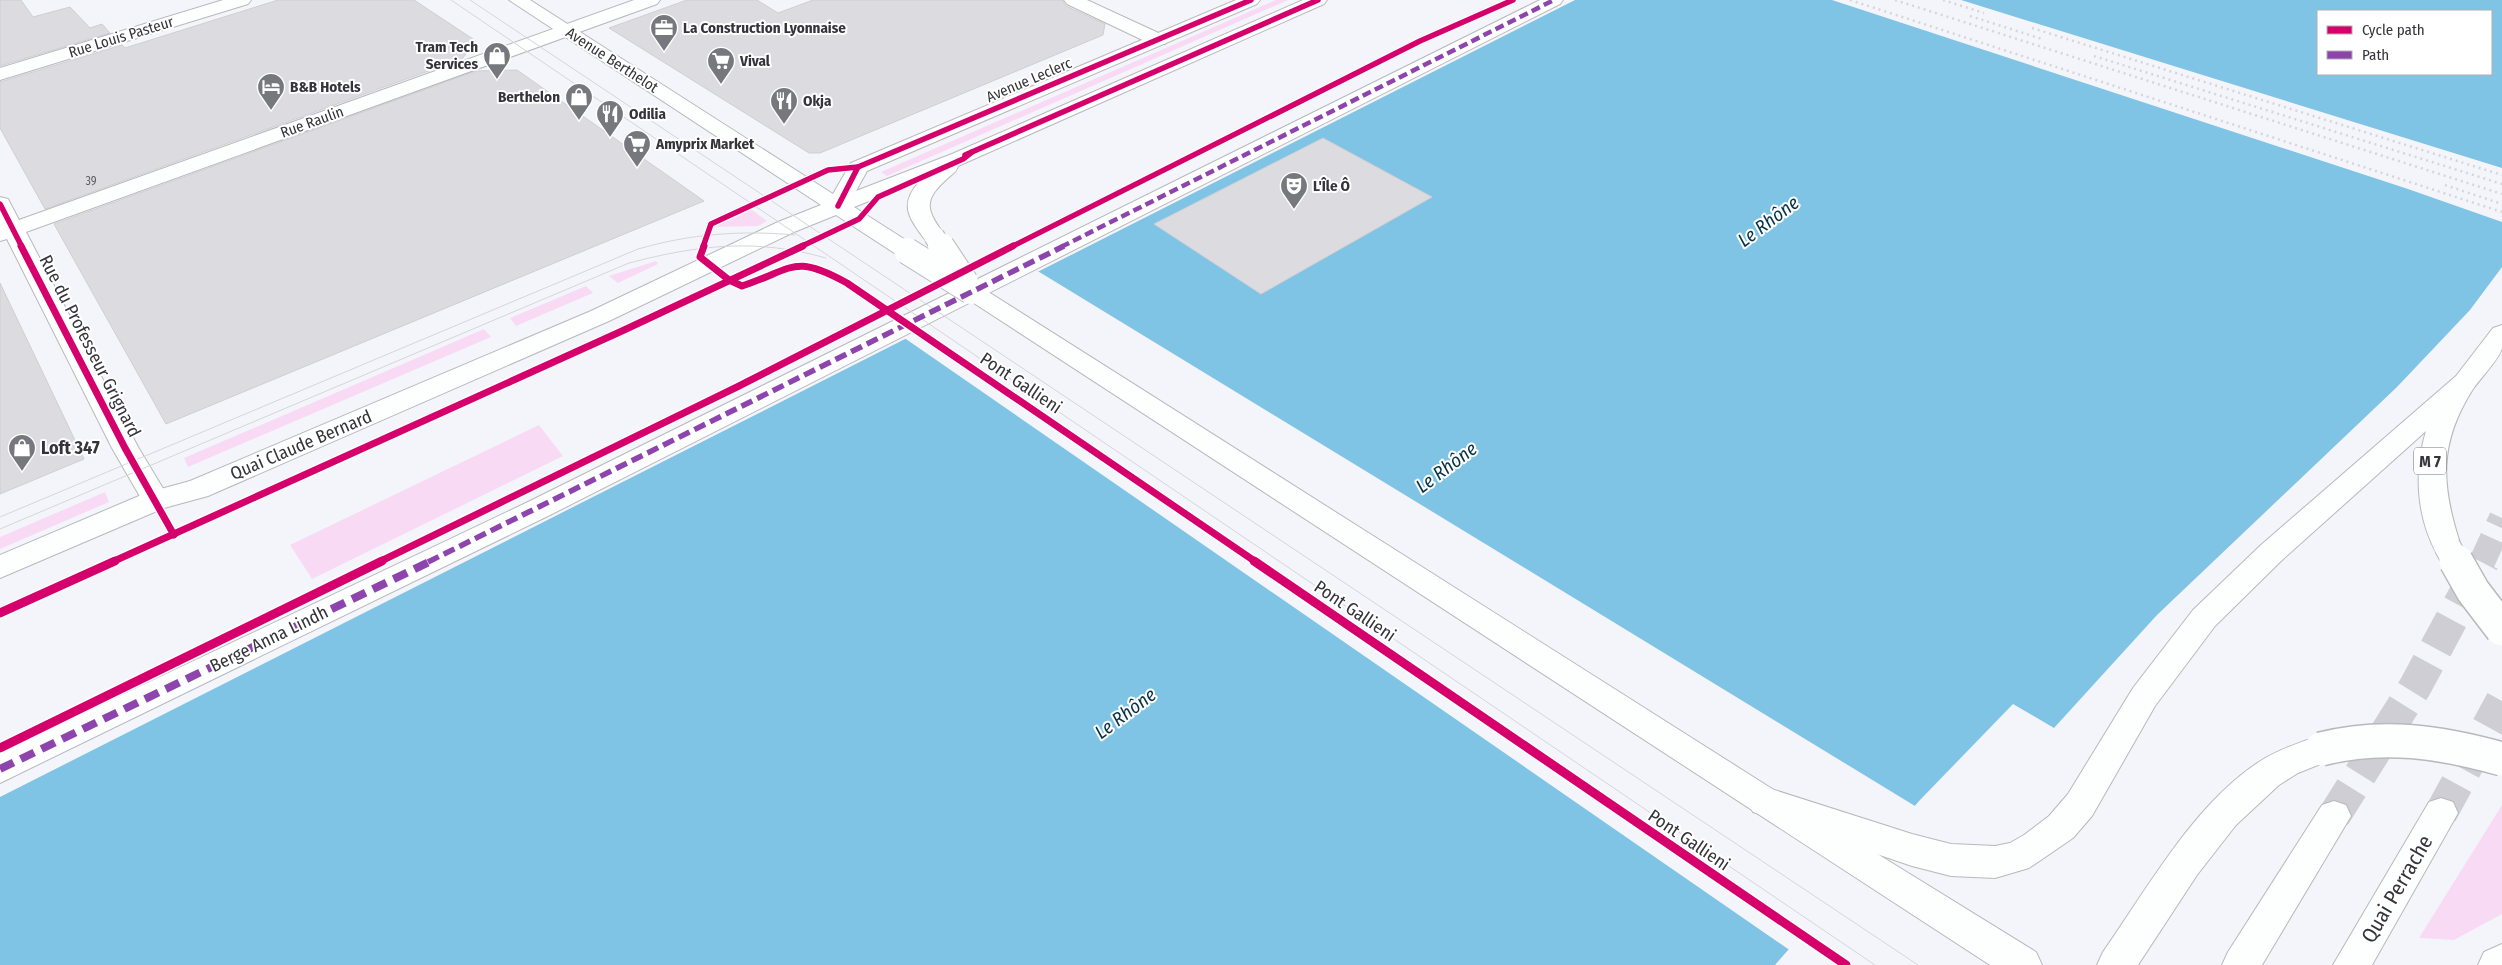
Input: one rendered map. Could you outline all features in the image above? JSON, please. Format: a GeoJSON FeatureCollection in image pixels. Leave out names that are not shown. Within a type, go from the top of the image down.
{"type":"FeatureCollection","features":[{"type":"Feature","properties":{"kind":"main road","name":"Rue Louis Pasteur"},"geometry":{"type":"LineString","coordinates":[[0,74],[242,0]]}},
{"type":"Feature","properties":{"kind":"main road","name":"Avenue Berthelot"},"geometry":{"type":"LineString","coordinates":[[518,0],[971,292]]}},
{"type":"Feature","properties":{"kind":"main road","name":"Rue Raulin"},"geometry":{"type":"LineString","coordinates":[[7,231],[651,0]]}},
{"type":"Feature","properties":{"kind":"main road"},"geometry":{"type":"LineString","coordinates":[[1073,0],[1158,40]]}},
{"type":"Feature","properties":{"kind":"main road","name":"Avenue Leclerc"},"geometry":{"type":"LineString","coordinates":[[838,206],[858,167],[1251,0]]}},
{"type":"Feature","properties":{"kind":"main road"},"geometry":{"type":"LineString","coordinates":[[838,206],[958,158],[1318,0]]}},
{"type":"Feature","properties":{"kind":"main road","name":"Berge Anna Lindh"},"geometry":{"type":"LineString","coordinates":[[0,769],[538,509],[1554,0]]}},
{"type":"Feature","properties":{"kind":"main road"},"geometry":{"type":"LineString","coordinates":[[958,158],[934,179],[918,198],[917,206],[923,222],[971,292],[1765,802],[2023,965]]}},
{"type":"Feature","properties":{"kind":"main road","name":"Rue du Professeur Grignard"},"geometry":{"type":"LineString","coordinates":[[0,204],[7,231],[125,448],[156,500]]}},
{"type":"Feature","properties":{"kind":"main road","name":"Quai Claude Bernard"},"geometry":{"type":"LineString","coordinates":[[0,567],[156,500],[198,489],[600,316],[786,227],[838,206]]}},
{"type":"Feature","properties":{"kind":"main road","name":"Quai Claude Bernard"},"geometry":{"type":"LineString","coordinates":[[600,316],[676,294],[827,226],[851,225],[880,232]]}},
{"type":"Feature","properties":{"kind":"main road","name":"M 7"},"geometry":{"type":"LineString","coordinates":[[2502,333],[2464,382],[2435,439],[2430,460],[2433,502],[2447,546],[2469,584],[2502,629]]}},
{"type":"Feature","properties":{"kind":"main road"},"geometry":{"type":"LineString","coordinates":[[1765,802],[1912,850],[1951,860],[1976,862],[2017,857],[2061,827],[2080,805],[2144,697],[2204,618],[2271,553],[2464,382]]}},
{"type":"Feature","properties":{"kind":"main road"},"geometry":{"type":"LineString","coordinates":[[2116,965],[2222,817],[2267,774],[2292,760],[2321,749],[2359,740],[2408,740],[2456,747],[2502,758]]}},
{"type":"Feature","properties":{"kind":"main road","name":"Quai Perrache"},"geometry":{"type":"LineString","coordinates":[[2352,965],[2442,813]]}},
{"type":"Feature","properties":{"kind":"main road"},"geometry":{"type":"LineString","coordinates":[[2242,965],[2334,816]]}},
{"type":"Feature","properties":{"kind":"main road"},"geometry":{"type":"LineString","coordinates":[[2497,965],[2502,962]]}},
{"type":"Feature","properties":{"kind":"shaded area"},"geometry":{"type":"Polygon","coordinates":[[[1276,0],[1288,0],[887,176],[881,172],[1276,0]]]}},
{"type":"Feature","properties":{"kind":"shaded area"},"geometry":{"type":"Polygon","coordinates":[[[752,210],[767,221],[758,226],[712,227],[752,210]]]}},
{"type":"Feature","properties":{"kind":"shaded area"},"geometry":{"type":"Polygon","coordinates":[[[656,261],[658,264],[618,283],[609,276],[656,261]]]}},
{"type":"Feature","properties":{"kind":"shaded area"},"geometry":{"type":"Polygon","coordinates":[[[586,286],[593,293],[516,326],[510,318],[586,286]]]}},
{"type":"Feature","properties":{"kind":"shaded area"},"geometry":{"type":"Polygon","coordinates":[[[484,329],[491,337],[188,467],[184,458],[484,329]]]}},
{"type":"Feature","properties":{"kind":"shaded area"},"geometry":{"type":"Polygon","coordinates":[[[539,425],[563,456],[312,579],[290,545],[539,425]]]}},
{"type":"Feature","properties":{"kind":"shaded area"},"geometry":{"type":"Polygon","coordinates":[[[105,492],[109,502],[0,549],[0,537],[105,492]]]}},
{"type":"Feature","properties":{"kind":"shaded area"},"geometry":{"type":"Polygon","coordinates":[[[2502,805],[2502,914],[2454,940],[2419,938],[2502,805]]]}},
{"type":"Feature","properties":{"kind":"water","name":"Le Rhône"},"geometry":{"type":"Polygon","coordinates":[[[1575,0],[2502,0],[2502,267],[2470,310],[2397,387],[2157,615],[2054,728],[2013,704],[1920,800],[1775,965],[0,965],[0,797],[1575,0]]]}},
{"type":"Feature","properties":{"kind":"pier"},"geometry":{"type":"Polygon","coordinates":[[[1832,0],[1961,0],[2502,168],[2502,222],[2408,189],[1832,0]]]}},
{"type":"Feature","properties":{"kind":"pier"},"geometry":{"type":"Polygon","coordinates":[[[1036,270],[1915,806],[1918,806],[1791,951],[903,337],[1036,270]]]}},
{"type":"Feature","properties":{"kind":"building"},"geometry":{"type":"Polygon","coordinates":[[[0,0],[21,0],[33,17],[70,7],[90,28],[102,24],[110,33],[0,66],[0,0]]]}},
{"type":"Feature","properties":{"kind":"building"},"geometry":{"type":"Polygon","coordinates":[[[278,0],[414,0],[476,41],[462,59],[45,209],[0,128],[0,82],[122,45],[125,48],[278,0]]]}},
{"type":"Feature","properties":{"kind":"building"},"geometry":{"type":"Polygon","coordinates":[[[687,0],[757,0],[778,13],[813,0],[1062,0],[1066,6],[1105,24],[1103,35],[820,153],[809,153],[609,28],[687,0]]]}},
{"type":"Feature","properties":{"kind":"building"},"geometry":{"type":"Polygon","coordinates":[[[517,70],[704,201],[166,424],[54,224],[476,71],[517,70]]]}},
{"type":"Feature","properties":{"kind":"building","name":"L'Île Ô"},"geometry":{"type":"Polygon","coordinates":[[[1323,138],[1432,197],[1261,294],[1154,224],[1323,138]]]}},
{"type":"Feature","properties":{"kind":"building"},"geometry":{"type":"Polygon","coordinates":[[[0,283],[84,459],[0,494],[0,283]]]}},
{"type":"Feature","properties":{"kind":"tunnel"},"geometry":{"type":"LineString","coordinates":[[2482,562],[2502,518]]}},
{"type":"Feature","properties":{"kind":"tunnel"},"geometry":{"type":"LineString","coordinates":[[2334,816],[2415,687],[2483,561]]}},
{"type":"Feature","properties":{"kind":"tunnel"},"geometry":{"type":"LineString","coordinates":[[2441,813],[2502,701]]}},
{"type":"Feature","properties":{"kind":"tram line"},"geometry":{"type":"LineString","coordinates":[[451,0],[1875,965]]}},
{"type":"Feature","properties":{"kind":"tram line"},"geometry":{"type":"LineString","coordinates":[[470,0],[1918,965]]}},
{"type":"Feature","properties":{"kind":"tram line"},"geometry":{"type":"LineString","coordinates":[[0,517],[638,249],[716,234],[795,235]]}},
{"type":"Feature","properties":{"kind":"tram line"},"geometry":{"type":"LineString","coordinates":[[0,529],[629,263],[679,252],[727,246],[775,248],[826,258]]}},
{"type":"Feature","properties":{"kind":"railway"},"geometry":{"type":"LineString","coordinates":[[1850,0],[2502,212]]}},
{"type":"Feature","properties":{"kind":"railway"},"geometry":{"type":"LineString","coordinates":[[1895,0],[2502,194]]}},
{"type":"Feature","properties":{"kind":"railway"},"geometry":{"type":"LineString","coordinates":[[1943,0],[1984,13]]}},
{"type":"Feature","properties":{"kind":"railway"},"geometry":{"type":"LineString","coordinates":[[1970,16],[2042,39]]}},
{"type":"Feature","properties":{"kind":"railway"},"geometry":{"type":"LineString","coordinates":[[2032,28],[2502,175]]}},
{"type":"Feature","properties":{"kind":"railway"},"geometry":{"type":"LineString","coordinates":[[2094,56],[2502,184]]}},
{"type":"Feature","properties":{"kind":"railway"},"geometry":{"type":"LineString","coordinates":[[2445,185],[2502,204]]}},
{"type":"Feature","properties":{"kind":"marked path"},"geometry":{"type":"LineString","coordinates":[[0,769],[538,509],[1554,0]]}},
{"type":"Feature","properties":{"kind":"cycle path"},"geometry":{"type":"LineString","coordinates":[[838,206],[858,167],[1251,0]]}},
{"type":"Feature","properties":{"kind":"cycle path"},"geometry":{"type":"LineString","coordinates":[[965,155],[1318,0]]}},
{"type":"Feature","properties":{"kind":"cycle path"},"geometry":{"type":"LineString","coordinates":[[0,748],[739,386],[1190,155],[1420,41],[1513,0]]}},
{"type":"Feature","properties":{"kind":"cycle path"},"geometry":{"type":"LineString","coordinates":[[0,613],[622,331],[859,219],[878,197],[963,159],[972,152]]}},
{"type":"Feature","properties":{"kind":"cycle path","name":"Pont Gallieni"},"geometry":{"type":"LineString","coordinates":[[858,167],[828,170],[711,224],[700,257],[729,280],[742,286],[784,269],[803,265],[828,272],[847,283],[1846,965]]}},
{"type":"Feature","properties":{"kind":"cycle path"},"geometry":{"type":"LineString","coordinates":[[0,204],[125,448],[174,535]]}},
{"type":"Feature","properties":{"kind":"place","name":"La Construction Lyonnaise"},"geometry":{"type":"Point","coordinates":[664,52]}},
{"type":"Feature","properties":{"kind":"place","name":"Tram Tech Services"},"geometry":{"type":"Point","coordinates":[497,80]}},
{"type":"Feature","properties":{"kind":"place","name":"Vival"},"geometry":{"type":"Point","coordinates":[721,85]}},
{"type":"Feature","properties":{"kind":"place","name":"B&B Hotels"},"geometry":{"type":"Point","coordinates":[271,111]}},
{"type":"Feature","properties":{"kind":"place","name":"Berthelon"},"geometry":{"type":"Point","coordinates":[579,121]}},
{"type":"Feature","properties":{"kind":"place","name":"Okja"},"geometry":{"type":"Point","coordinates":[784,125]}},
{"type":"Feature","properties":{"kind":"place","name":"Odilia"},"geometry":{"type":"Point","coordinates":[610,138]}},
{"type":"Feature","properties":{"kind":"place","name":"Amyprix Market"},"geometry":{"type":"Point","coordinates":[637,168]}},
{"type":"Feature","properties":{"kind":"place","name":"L'Île Ô"},"geometry":{"type":"Point","coordinates":[1294,210]}},
{"type":"Feature","properties":{"kind":"place","name":"Loft 347"},"geometry":{"type":"Point","coordinates":[22,472]}}]}
